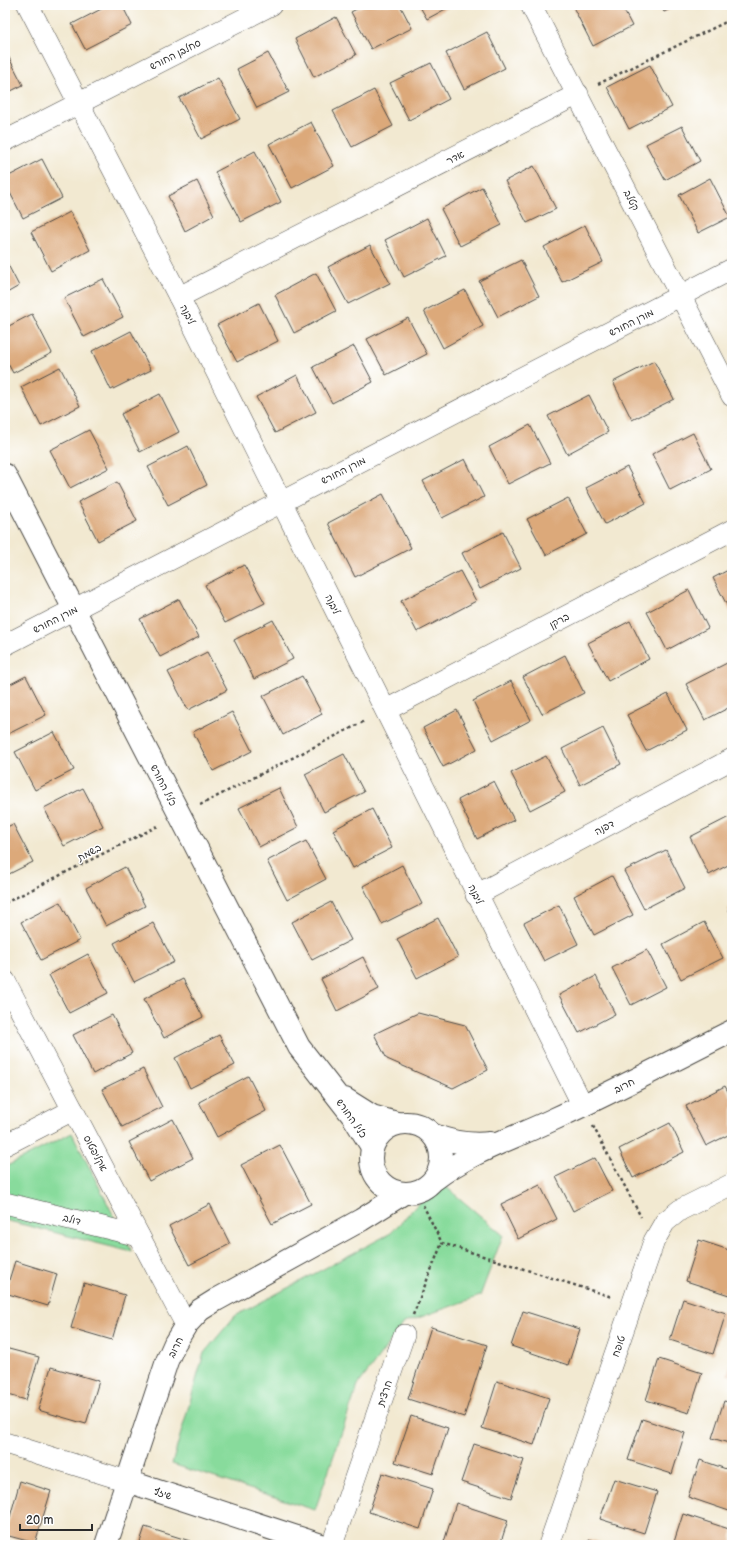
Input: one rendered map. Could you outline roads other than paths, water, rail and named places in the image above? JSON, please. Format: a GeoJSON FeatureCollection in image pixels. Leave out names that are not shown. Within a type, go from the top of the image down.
{"type":"FeatureCollection","features":[{"type":"Feature","properties":{"kind":"street"},"geometry":{"type":"LineString","coordinates":[[28,5],[79,103]]}},
{"type":"Feature","properties":{"kind":"street","name":"סחלבן החורש"},"geometry":{"type":"LineString","coordinates":[[5,141],[271,5]]}},
{"type":"Feature","properties":{"kind":"street","name":"קטלב"},"geometry":{"type":"LineString","coordinates":[[531,5],[732,396]]}},
{"type":"Feature","properties":{"kind":"street","name":"אדר"},"geometry":{"type":"LineString","coordinates":[[179,297],[578,94]]}},
{"type":"Feature","properties":{"kind":"street","name":"ליבנה"},"geometry":{"type":"LineString","coordinates":[[79,103],[179,297],[386,710],[476,895],[583,1106]]}},
{"type":"Feature","properties":{"kind":"street","name":"מורן החורש"},"geometry":{"type":"LineString","coordinates":[[5,645],[732,269]]}},
{"type":"Feature","properties":{"kind":"street","name":"כליל החורש"},"geometry":{"type":"LineString","coordinates":[[5,475],[73,610],[300,1047],[352,1114],[372,1147]]}},
{"type":"Feature","properties":{"kind":"street","name":"ברקן"},"geometry":{"type":"LineString","coordinates":[[386,710],[732,530]]}},
{"type":"Feature","properties":{"kind":"street","name":"דפנה"},"geometry":{"type":"LineString","coordinates":[[476,895],[732,759]]}},
{"type":"Feature","properties":{"kind":"street","name":"אקליפטוס"},"geometry":{"type":"LineString","coordinates":[[5,981],[186,1324]]}},
{"type":"Feature","properties":{"kind":"street","name":"חרוב"},"geometry":{"type":"LineString","coordinates":[[435,1179],[462,1160],[515,1138],[583,1106],[732,1031]]}},
{"type":"Feature","properties":{"kind":"street","name":"כליל החורש"},"geometry":{"type":"LineString","coordinates":[[332,1089],[359,1109],[372,1116],[397,1123]]}},
{"type":"Feature","properties":{"kind":"street"},"geometry":{"type":"LineString","coordinates":[[5,1145],[73,1110]]}},
{"type":"Feature","properties":{"kind":"street"},"geometry":{"type":"LineString","coordinates":[[407,1122],[418,1124],[427,1128],[434,1135],[440,1145],[442,1157],[440,1168],[435,1179],[426,1187],[410,1193],[393,1190],[383,1184],[375,1175],[372,1166],[372,1147],[382,1132],[397,1123],[407,1122]]}},
{"type":"Feature","properties":{"kind":"street","name":"חרוב"},"geometry":{"type":"LineString","coordinates":[[434,1135],[451,1142],[469,1144],[489,1143],[515,1138]]}},
{"type":"Feature","properties":{"kind":"street","name":"חרוב"},"geometry":{"type":"LineString","coordinates":[[344,1230],[357,1217],[365,1206],[375,1175]]}},
{"type":"Feature","properties":{"kind":"street","name":"טופח"},"geometry":{"type":"LineString","coordinates":[[549,1545],[654,1241],[665,1222],[680,1210],[732,1184]]}},
{"type":"Feature","properties":{"kind":"street","name":"חרוב"},"geometry":{"type":"LineString","coordinates":[[106,1545],[167,1361],[186,1324],[200,1310],[216,1300],[410,1193]]}},
{"type":"Feature","properties":{"kind":"street","name":"דולב"},"geometry":{"type":"LineString","coordinates":[[5,1202],[140,1236]]}},
{"type":"Feature","properties":{"kind":"street","name":"חרצית"},"geometry":{"type":"LineString","coordinates":[[332,1545],[404,1335]]}},
{"type":"Feature","properties":{"kind":"street","name":"שיזף"},"geometry":{"type":"LineString","coordinates":[[5,1443],[127,1481],[321,1545]]}}]}
